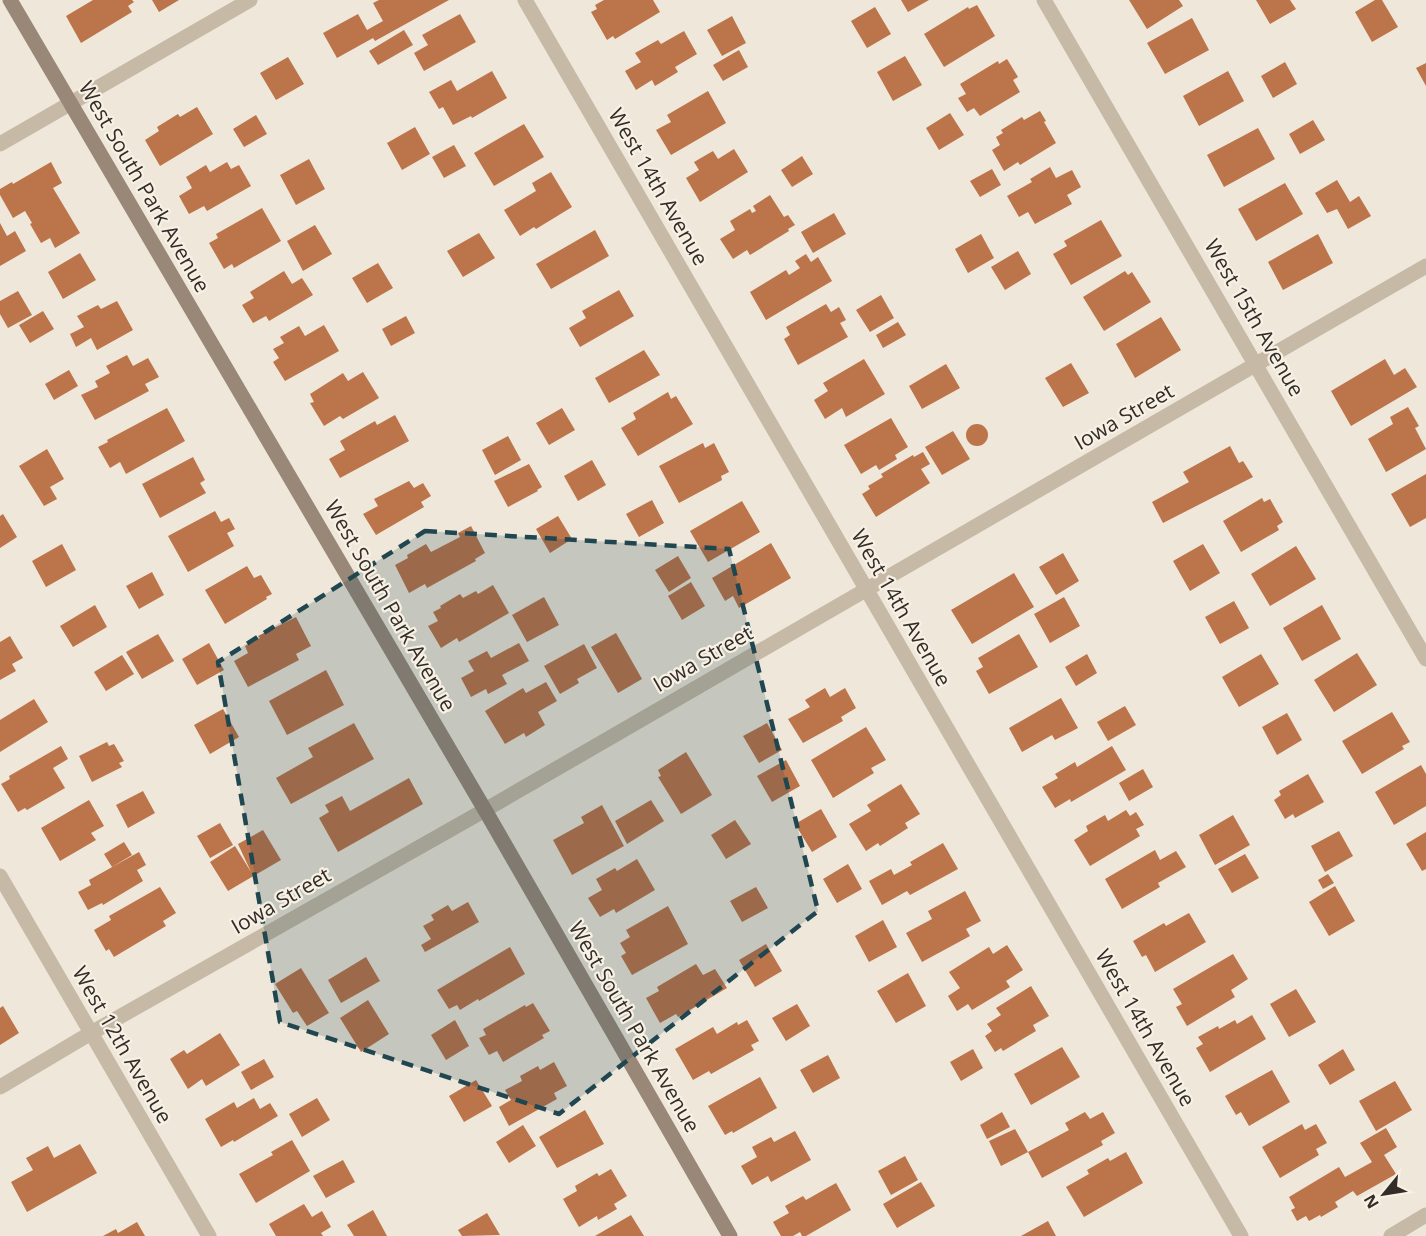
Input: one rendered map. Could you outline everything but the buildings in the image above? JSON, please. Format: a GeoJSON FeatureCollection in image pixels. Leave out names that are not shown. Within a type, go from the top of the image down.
{"type":"FeatureCollection","features":[{"type":"Feature","properties":{"kind":"main road","name":"West South Park Avenue"},"geometry":{"type":"LineString","coordinates":[[10,0],[485,810],[730,1236]]}},
{"type":"Feature","properties":{"kind":"street"},"geometry":{"type":"LineString","coordinates":[[0,144],[250,0]]}},
{"type":"Feature","properties":{"kind":"street","name":"West 14th Avenue"},"geometry":{"type":"LineString","coordinates":[[525,0],[1241,1236]]}},
{"type":"Feature","properties":{"kind":"street","name":"West 15th Avenue"},"geometry":{"type":"LineString","coordinates":[[1044,0],[1426,658]]}},
{"type":"Feature","properties":{"kind":"street","name":"Iowa Street"},"geometry":{"type":"LineString","coordinates":[[0,1087],[485,810],[1426,266]]}},
{"type":"Feature","properties":{"kind":"street","name":"West 12th Avenue"},"geometry":{"type":"LineString","coordinates":[[0,876],[209,1236]]}},
{"type":"Feature","properties":{"kind":"street"},"geometry":{"type":"LineString","coordinates":[[1390,1236],[1426,1215]]}},
{"type":"Feature","properties":{"kind":"highlighted area"},"geometry":{"type":"Polygon","coordinates":[[[425,531],[729,549],[818,911],[559,1114],[280,1022],[218,662],[425,531]]]}}]}
